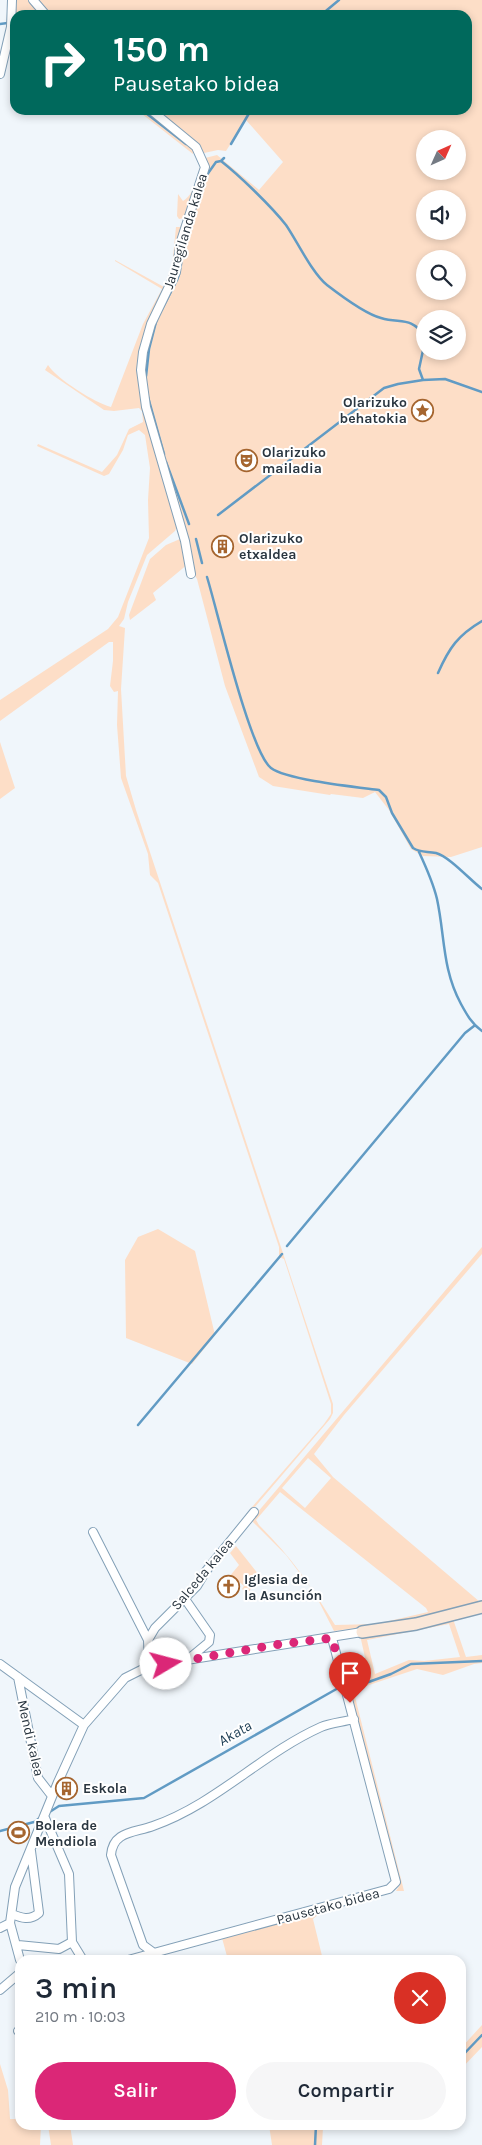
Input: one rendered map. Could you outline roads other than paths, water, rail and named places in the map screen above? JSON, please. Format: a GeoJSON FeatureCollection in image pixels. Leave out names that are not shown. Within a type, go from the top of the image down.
{"type":"FeatureCollection","features":[{"type":"Feature","properties":{"kind":"street"},"geometry":{"type":"LineString","coordinates":[[34,0],[42,10]]}},
{"type":"Feature","properties":{"kind":"street"},"geometry":{"type":"LineString","coordinates":[[0,74],[10,28]]}},
{"type":"Feature","properties":{"kind":"street","name":"Jauregilanda kalea"},"geometry":{"type":"LineString","coordinates":[[158,115],[196,147],[204,167],[182,241],[176,272],[151,324],[141,370],[146,407],[185,541],[190,574]]}},
{"type":"Feature","properties":{"kind":"street","name":"Salceda kalea"},"geometry":{"type":"LineString","coordinates":[[148,1640],[155,1628],[185,1599],[254,1512]]}},
{"type":"Feature","properties":{"kind":"street"},"geometry":{"type":"LineString","coordinates":[[93,1532],[148,1640],[148,1666]]}},
{"type":"Feature","properties":{"kind":"street"},"geometry":{"type":"LineString","coordinates":[[185,1599],[210,1635],[208,1642],[185,1661]]}},
{"type":"Feature","properties":{"kind":"street"},"geometry":{"type":"LineString","coordinates":[[19,1955],[18,1945],[10,1923],[15,1887],[52,1796],[84,1725],[125,1678],[148,1666],[416,1624],[482,1607]]}},
{"type":"Feature","properties":{"kind":"street","name":"Pausetako bidea"},"geometry":{"type":"LineString","coordinates":[[147,1955],[389,1889],[396,1882],[332,1638]]}},
{"type":"Feature","properties":{"kind":"street"},"geometry":{"type":"LineString","coordinates":[[0,1664],[84,1725]]}},
{"type":"Feature","properties":{"kind":"street","name":"Mendi kalea"},"geometry":{"type":"LineString","coordinates":[[18,1677],[38,1778],[52,1796]]}},
{"type":"Feature","properties":{"kind":"street"},"geometry":{"type":"LineString","coordinates":[[154,1953],[143,1945],[111,1855],[112,1845],[116,1838],[155,1825],[204,1802],[274,1755],[322,1726],[354,1719]]}},
{"type":"Feature","properties":{"kind":"street"},"geometry":{"type":"LineString","coordinates":[[44,1818],[69,1874],[72,1942],[81,1955]]}},
{"type":"Feature","properties":{"kind":"street"},"geometry":{"type":"LineString","coordinates":[[12,1914],[23,1919],[35,1917],[39,1913],[31,1850]]}},
{"type":"Feature","properties":{"kind":"street"},"geometry":{"type":"LineString","coordinates":[[0,1928],[10,1923]]}},
{"type":"Feature","properties":{"kind":"street"},"geometry":{"type":"LineString","coordinates":[[18,1945],[59,1949],[72,1942]]}},
{"type":"Feature","properties":{"kind":"street"},"geometry":{"type":"LineString","coordinates":[[0,1990],[15,1977]]}},
{"type":"Feature","properties":{"kind":"waterway"},"geometry":{"type":"LineString","coordinates":[[327,10],[339,0]]}},
{"type":"Feature","properties":{"kind":"waterway"},"geometry":{"type":"LineString","coordinates":[[0,24],[10,23]]}},
{"type":"Feature","properties":{"kind":"waterway"},"geometry":{"type":"LineString","coordinates":[[148,115],[186,144]]}},
{"type":"Feature","properties":{"kind":"waterway"},"geometry":{"type":"LineString","coordinates":[[231,144],[248,115]]}},
{"type":"Feature","properties":{"kind":"waterway"},"geometry":{"type":"LineString","coordinates":[[224,158],[221,161],[255,192],[286,225],[321,280],[368,313],[388,320],[410,323],[416,327]]}},
{"type":"Feature","properties":{"kind":"waterway"},"geometry":{"type":"LineString","coordinates":[[204,179],[216,162],[221,161]]}},
{"type":"Feature","properties":{"kind":"waterway"},"geometry":{"type":"LineString","coordinates":[[182,258],[187,234]]}},
{"type":"Feature","properties":{"kind":"waterway"},"geometry":{"type":"LineString","coordinates":[[162,309],[179,274]]}},
{"type":"Feature","properties":{"kind":"waterway"},"geometry":{"type":"LineString","coordinates":[[146,376],[149,349],[157,318]]}},
{"type":"Feature","properties":{"kind":"waterway"},"geometry":{"type":"LineString","coordinates":[[218,515],[384,388],[423,380],[419,369],[421,360]]}},
{"type":"Feature","properties":{"kind":"waterway"},"geometry":{"type":"LineString","coordinates":[[423,380],[445,379],[482,392]]}},
{"type":"Feature","properties":{"kind":"waterway"},"geometry":{"type":"LineString","coordinates":[[148,397],[164,454]]}},
{"type":"Feature","properties":{"kind":"waterway"},"geometry":{"type":"LineString","coordinates":[[166,462],[189,524]]}},
{"type":"Feature","properties":{"kind":"waterway"},"geometry":{"type":"LineString","coordinates":[[196,539],[202,563]]}},
{"type":"Feature","properties":{"kind":"waterway"},"geometry":{"type":"LineString","coordinates":[[207,577],[244,709],[263,757],[271,768],[291,776],[379,790],[386,797],[392,813],[413,848],[419,851],[442,855],[482,889]]}},
{"type":"Feature","properties":{"kind":"waterway"},"geometry":{"type":"LineString","coordinates":[[438,673],[446,656],[460,637],[482,621]]}},
{"type":"Feature","properties":{"kind":"waterway"},"geometry":{"type":"LineString","coordinates":[[419,852],[437,899],[450,978],[468,1016],[482,1031]]}},
{"type":"Feature","properties":{"kind":"waterway"},"geometry":{"type":"LineString","coordinates":[[287,1246],[465,1033],[474,1026]]}},
{"type":"Feature","properties":{"kind":"waterway"},"geometry":{"type":"LineString","coordinates":[[138,1425],[282,1254]]}},
{"type":"Feature","properties":{"kind":"waterway","name":"Akata"},"geometry":{"type":"LineString","coordinates":[[48,1813],[59,1806],[144,1798],[340,1687],[363,1684],[391,1674],[411,1664],[482,1661]]}},
{"type":"Feature","properties":{"kind":"waterway","name":"Akata"},"geometry":{"type":"LineString","coordinates":[[0,1831],[34,1822],[41,1817]]}},
{"type":"Feature","properties":{"kind":"waterway"},"geometry":{"type":"LineString","coordinates":[[466,2052],[482,2035]]}},
{"type":"Feature","properties":{"kind":"waterway"},"geometry":{"type":"LineString","coordinates":[[315,2145],[316,2130]]}},
{"type":"Feature","properties":{"kind":"place","name":"Olarizuko behatokia"},"geometry":{"type":"Point","coordinates":[423,410]}},
{"type":"Feature","properties":{"kind":"place","name":"Olarizuko mailadia"},"geometry":{"type":"Point","coordinates":[246,460]}},
{"type":"Feature","properties":{"kind":"place","name":"Olarizuko etxaldea"},"geometry":{"type":"Point","coordinates":[223,546]}},
{"type":"Feature","properties":{"kind":"place","name":"Iglesia de la Asunción"},"geometry":{"type":"Point","coordinates":[228,1587]}},
{"type":"Feature","properties":{"kind":"place","name":"Eskola"},"geometry":{"type":"Point","coordinates":[67,1788]}},
{"type":"Feature","properties":{"kind":"place","name":"Bolera de Mendiola"},"geometry":{"type":"Point","coordinates":[19,1833]}}]}
